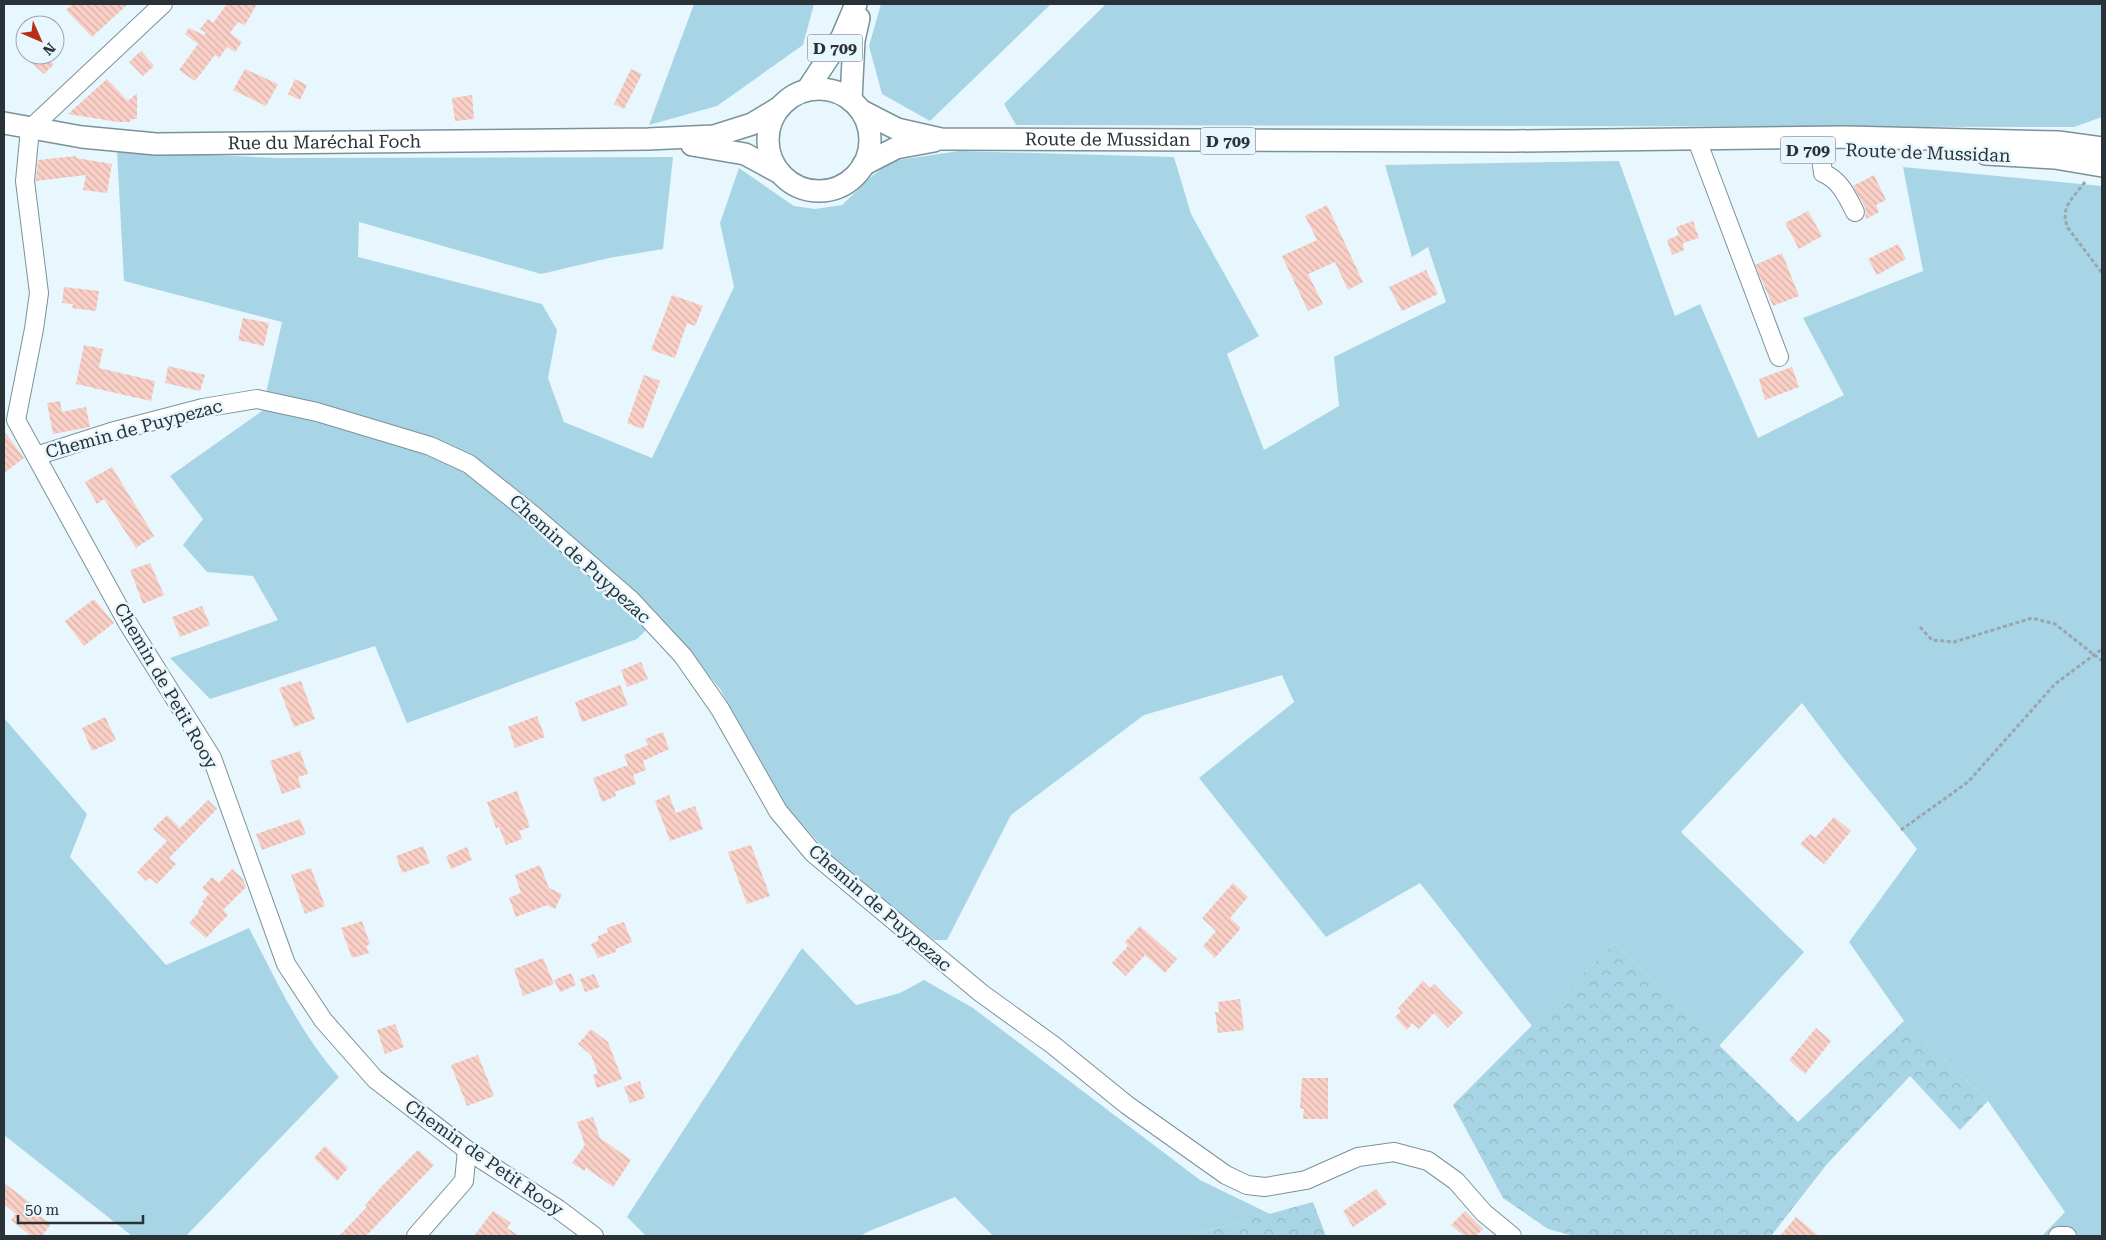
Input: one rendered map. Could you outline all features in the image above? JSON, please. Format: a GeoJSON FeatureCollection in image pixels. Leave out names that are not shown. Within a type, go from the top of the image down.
{"type":"FeatureCollection","features":[{"type":"Feature","properties":{"kind":"main road","name":"D 709"},"geometry":{"type":"LineString","coordinates":[[807,90],[842,37],[856,4]]}},
{"type":"Feature","properties":{"kind":"main road","name":"D 709"},"geometry":{"type":"LineString","coordinates":[[857,105],[854,40],[862,4]]}},
{"type":"Feature","properties":{"kind":"main road"},"geometry":{"type":"LineString","coordinates":[[824,89],[839,92],[857,105],[868,125],[870,140],[868,157],[859,173],[845,184],[828,190],[810,191],[794,185],[780,173],[772,161],[768,148],[768,133],[772,120],[780,107],[792,96],[807,90],[824,89]]}},
{"type":"Feature","properties":{"kind":"main road","name":"Route de Mussidan"},"geometry":{"type":"LineString","coordinates":[[857,105],[897,129],[942,139]]}},
{"type":"Feature","properties":{"kind":"main road","name":"Rue du Maréchal Foch"},"geometry":{"type":"LineString","coordinates":[[4,123],[82,137],[156,144],[648,140],[714,136],[752,124],[780,107]]}},
{"type":"Feature","properties":{"kind":"main road","name":"Route de Mussidan"},"geometry":{"type":"LineString","coordinates":[[1700,143],[1856,137],[2058,142],[2098,152]]}},
{"type":"Feature","properties":{"kind":"main road","name":"Route de Mussidan"},"geometry":{"type":"LineString","coordinates":[[863,165],[896,148],[942,139],[1700,143],[1820,150],[1962,152],[2054,158],[2098,152]]}},
{"type":"Feature","properties":{"kind":"main road","name":"Rue du Maréchal Foch"},"geometry":{"type":"LineString","coordinates":[[648,140],[745,154],[780,173]]}},
{"type":"Feature","properties":{"kind":"street"},"geometry":{"type":"LineString","coordinates":[[30,129],[163,4]]}},
{"type":"Feature","properties":{"kind":"street","name":"Chemin de Petit Rooy"},"geometry":{"type":"LineString","coordinates":[[30,129],[25,181],[39,294],[16,420],[127,622],[212,758],[286,964],[323,1020],[375,1078],[468,1150],[558,1209],[594,1236]]}},
{"type":"Feature","properties":{"kind":"street"},"geometry":{"type":"LineString","coordinates":[[1700,143],[1779,357]]}},
{"type":"Feature","properties":{"kind":"street"},"geometry":{"type":"LineString","coordinates":[[1820,150],[1823,173],[1831,176],[1844,190],[1855,212]]}},
{"type":"Feature","properties":{"kind":"street","name":"Chemin de Puypezac"},"geometry":{"type":"LineString","coordinates":[[36,456],[111,432],[203,408],[258,399],[317,412],[420,443],[469,464],[631,600],[683,656],[720,708],[778,811],[813,853],[981,993],[1053,1045],[1135,1110],[1226,1175],[1248,1185],[1265,1187],[1306,1180],[1358,1157],[1394,1152],[1428,1161],[1456,1181],[1484,1213],[1512,1236]]}},
{"type":"Feature","properties":{"kind":"street"},"geometry":{"type":"LineString","coordinates":[[424,1234],[464,1181],[468,1150]]}},
{"type":"Feature","properties":{"kind":"street"},"geometry":{"type":"LineString","coordinates":[[2058,1236],[2066,1236]]}},
{"type":"Feature","properties":{"kind":"path"},"geometry":{"type":"LineString","coordinates":[[2098,152],[2090,174],[2065,208],[2064,220],[2102,272]]}},
{"type":"Feature","properties":{"kind":"path"},"geometry":{"type":"LineString","coordinates":[[1920,627],[1932,640],[1954,642],[2032,618],[2055,624],[2102,661]]}},
{"type":"Feature","properties":{"kind":"path"},"geometry":{"type":"LineString","coordinates":[[1901,830],[1968,782],[2055,684],[2102,649]]}},
{"type":"Feature","properties":{"kind":"green space"},"geometry":{"type":"Polygon","coordinates":[[[694,4],[814,4],[803,45],[717,106],[649,125],[694,4]]]}},
{"type":"Feature","properties":{"kind":"green space"},"geometry":{"type":"Polygon","coordinates":[[[881,4],[1051,4],[930,121],[882,94],[869,46],[881,4]]]}},
{"type":"Feature","properties":{"kind":"green space"},"geometry":{"type":"Polygon","coordinates":[[[1106,4],[2102,4],[2102,117],[2074,127],[1016,125],[1004,104],[1106,4]]]}},
{"type":"Feature","properties":{"kind":"green space"},"geometry":{"type":"Polygon","coordinates":[[[117,151],[278,158],[673,157],[663,249],[609,258],[541,274],[359,222],[358,257],[542,304],[557,330],[548,378],[564,422],[652,458],[734,287],[720,223],[739,168],[794,206],[815,209],[842,205],[872,176],[892,161],[959,151],[1174,157],[1191,214],[1259,336],[1227,354],[1264,450],[1339,406],[1334,357],[1446,302],[1428,247],[1412,257],[1385,165],[1619,161],[1675,316],[1700,304],[1758,438],[1844,395],[1803,318],[1923,271],[1903,167],[2102,186],[2102,1236],[2042,1236],[2065,1212],[1988,1101],[1904,1021],[1849,942],[1917,849],[1844,759],[1802,703],[1681,832],[1804,952],[1719,1046],[1614,943],[1532,1026],[1420,883],[1326,937],[1199,778],[1294,702],[1282,675],[1144,715],[1011,815],[947,940],[934,940],[833,859],[786,806],[720,689],[659,617],[637,639],[407,723],[375,646],[210,699],[170,658],[278,620],[253,576],[207,572],[183,545],[203,519],[170,476],[262,411],[282,322],[124,281],[117,151]]]}},
{"type":"Feature","properties":{"kind":"green space"},"geometry":{"type":"Polygon","coordinates":[[[4,718],[87,814],[70,857],[166,965],[249,928],[301,1024],[312,1042],[339,1077],[186,1236],[132,1236],[4,1135],[4,718]]]}},
{"type":"Feature","properties":{"kind":"green space"},"geometry":{"type":"Polygon","coordinates":[[[1614,943],[1798,1122],[1904,1021],[1988,1101],[1960,1130],[1910,1076],[1827,1164],[1771,1236],[1574,1236],[1548,1229],[1503,1198],[1453,1105],[1614,943]]]}},
{"type":"Feature","properties":{"kind":"green space"},"geometry":{"type":"Polygon","coordinates":[[[802,948],[856,1005],[900,993],[924,980],[973,1008],[1200,1180],[1270,1214],[1188,1236],[993,1236],[955,1197],[861,1236],[646,1236],[627,1217],[802,948]]]}},
{"type":"Feature","properties":{"kind":"green space"},"geometry":{"type":"Polygon","coordinates":[[[1313,1202],[1326,1236],[1188,1236],[1313,1202]]]}},
{"type":"Feature","properties":{"kind":"building"},"geometry":{"type":"Polygon","coordinates":[[[73,4],[128,4],[92,37],[66,10],[73,4]]]}},
{"type":"Feature","properties":{"kind":"building"},"geometry":{"type":"Polygon","coordinates":[[[227,4],[257,4],[245,25],[238,22],[230,33],[242,42],[235,52],[222,43],[227,47],[219,58],[215,55],[195,81],[179,70],[198,44],[185,34],[189,28],[204,35],[206,33],[200,29],[208,19],[213,23],[227,4]]]}},
{"type":"Feature","properties":{"kind":"building"},"geometry":{"type":"Polygon","coordinates":[[[141,51],[154,66],[143,76],[129,62],[141,51]]]}},
{"type":"Feature","properties":{"kind":"building"},"geometry":{"type":"Polygon","coordinates":[[[34,65],[53,65],[44,74],[34,65]]]}},
{"type":"Feature","properties":{"kind":"building"},"geometry":{"type":"Polygon","coordinates":[[[245,69],[278,84],[266,106],[233,90],[245,69]]]}},
{"type":"Feature","properties":{"kind":"building"},"geometry":{"type":"Polygon","coordinates":[[[631,69],[642,74],[624,109],[614,104],[631,69]]]}},
{"type":"Feature","properties":{"kind":"building"},"geometry":{"type":"Polygon","coordinates":[[[107,79],[128,101],[137,93],[137,119],[131,119],[130,122],[118,122],[68,114],[107,79]]]}},
{"type":"Feature","properties":{"kind":"building"},"geometry":{"type":"Polygon","coordinates":[[[295,79],[307,85],[300,100],[288,94],[295,79]]]}},
{"type":"Feature","properties":{"kind":"building"},"geometry":{"type":"Polygon","coordinates":[[[472,95],[474,119],[455,121],[452,98],[472,95]]]}},
{"type":"Feature","properties":{"kind":"building"},"geometry":{"type":"Polygon","coordinates":[[[76,156],[76,158],[112,164],[107,193],[83,190],[86,175],[36,181],[38,160],[76,156]]]}},
{"type":"Feature","properties":{"kind":"building"},"geometry":{"type":"Polygon","coordinates":[[[1874,175],[1886,200],[1876,205],[1879,212],[1866,219],[1865,207],[1853,186],[1874,175]]]}},
{"type":"Feature","properties":{"kind":"building"},"geometry":{"type":"Polygon","coordinates":[[[1327,205],[1363,282],[1348,290],[1335,262],[1308,274],[1323,304],[1308,311],[1282,256],[1317,240],[1305,216],[1327,205]]]}},
{"type":"Feature","properties":{"kind":"building"},"geometry":{"type":"Polygon","coordinates":[[[1808,211],[1822,236],[1799,249],[1785,223],[1808,211]]]}},
{"type":"Feature","properties":{"kind":"building"},"geometry":{"type":"Polygon","coordinates":[[[1693,221],[1699,238],[1683,243],[1684,250],[1672,255],[1667,240],[1679,235],[1676,227],[1693,221]]]}},
{"type":"Feature","properties":{"kind":"building"},"geometry":{"type":"Polygon","coordinates":[[[1898,244],[1906,259],[1877,275],[1868,259],[1898,244]]]}},
{"type":"Feature","properties":{"kind":"building"},"geometry":{"type":"Polygon","coordinates":[[[1782,253],[1799,296],[1773,306],[1755,265],[1782,253]]]}},
{"type":"Feature","properties":{"kind":"building"},"geometry":{"type":"Polygon","coordinates":[[[1426,270],[1438,294],[1402,311],[1389,287],[1426,270]]]}},
{"type":"Feature","properties":{"kind":"building"},"geometry":{"type":"Polygon","coordinates":[[[64,287],[99,291],[96,311],[72,308],[73,304],[62,303],[64,287]]]}},
{"type":"Feature","properties":{"kind":"building"},"geometry":{"type":"Polygon","coordinates":[[[672,295],[703,306],[695,326],[687,323],[675,358],[651,350],[672,295]]]}},
{"type":"Feature","properties":{"kind":"building"},"geometry":{"type":"Polygon","coordinates":[[[243,318],[269,323],[264,346],[238,340],[243,318]]]}},
{"type":"Feature","properties":{"kind":"building"},"geometry":{"type":"Polygon","coordinates":[[[84,345],[103,349],[99,368],[155,381],[151,401],[76,384],[84,345]]]}},
{"type":"Feature","properties":{"kind":"building"},"geometry":{"type":"Polygon","coordinates":[[[168,366],[205,375],[200,391],[165,383],[168,366]]]}},
{"type":"Feature","properties":{"kind":"building"},"geometry":{"type":"Polygon","coordinates":[[[1792,367],[1799,387],[1765,400],[1759,379],[1792,367]]]}},
{"type":"Feature","properties":{"kind":"building"},"geometry":{"type":"Polygon","coordinates":[[[644,375],[660,381],[643,429],[627,423],[644,375]]]}},
{"type":"Feature","properties":{"kind":"building"},"geometry":{"type":"Polygon","coordinates":[[[60,401],[62,412],[86,407],[90,427],[53,434],[47,403],[60,401]]]}},
{"type":"Feature","properties":{"kind":"building"},"geometry":{"type":"Polygon","coordinates":[[[4,431],[24,458],[4,473],[4,431]]]}},
{"type":"Feature","properties":{"kind":"building"},"geometry":{"type":"Polygon","coordinates":[[[112,467],[154,536],[136,548],[104,499],[97,504],[85,482],[112,467]]]}},
{"type":"Feature","properties":{"kind":"building"},"geometry":{"type":"Polygon","coordinates":[[[150,563],[164,595],[143,604],[130,570],[150,563]]]}},
{"type":"Feature","properties":{"kind":"building"},"geometry":{"type":"Polygon","coordinates":[[[94,599],[114,623],[84,646],[65,621],[94,599]]]}},
{"type":"Feature","properties":{"kind":"building"},"geometry":{"type":"Polygon","coordinates":[[[202,606],[210,625],[180,637],[172,617],[202,606]]]}},
{"type":"Feature","properties":{"kind":"building"},"geometry":{"type":"Polygon","coordinates":[[[641,662],[648,679],[627,687],[621,670],[641,662]]]}},
{"type":"Feature","properties":{"kind":"building"},"geometry":{"type":"Polygon","coordinates":[[[301,681],[315,719],[294,727],[279,688],[301,681]]]}},
{"type":"Feature","properties":{"kind":"building"},"geometry":{"type":"Polygon","coordinates":[[[620,685],[628,705],[582,722],[575,702],[620,685]]]}},
{"type":"Feature","properties":{"kind":"building"},"geometry":{"type":"Polygon","coordinates":[[[537,716],[545,737],[515,748],[508,727],[537,716]]]}},
{"type":"Feature","properties":{"kind":"building"},"geometry":{"type":"Polygon","coordinates":[[[105,717],[116,740],[92,751],[82,728],[105,717]]]}},
{"type":"Feature","properties":{"kind":"building"},"geometry":{"type":"Polygon","coordinates":[[[663,732],[669,749],[643,761],[646,770],[633,775],[636,784],[615,792],[616,796],[602,802],[593,778],[628,765],[624,755],[648,745],[645,739],[663,732]]]}},
{"type":"Feature","properties":{"kind":"building"},"geometry":{"type":"Polygon","coordinates":[[[300,751],[308,774],[298,777],[301,787],[282,794],[270,761],[300,751]]]}},
{"type":"Feature","properties":{"kind":"building"},"geometry":{"type":"Polygon","coordinates":[[[517,791],[530,827],[519,831],[522,839],[506,845],[499,827],[496,828],[487,802],[517,791]]]}},
{"type":"Feature","properties":{"kind":"building"},"geometry":{"type":"Polygon","coordinates":[[[669,795],[676,813],[695,806],[703,829],[670,841],[655,801],[669,795]]]}},
{"type":"Feature","properties":{"kind":"building"},"geometry":{"type":"Polygon","coordinates":[[[208,800],[217,809],[169,858],[176,864],[157,884],[150,878],[146,881],[137,872],[167,841],[153,829],[167,815],[180,828],[208,800]]]}},
{"type":"Feature","properties":{"kind":"building"},"geometry":{"type":"Polygon","coordinates":[[[1834,817],[1851,831],[1824,864],[1800,844],[1810,834],[1815,838],[1834,817]]]}},
{"type":"Feature","properties":{"kind":"building"},"geometry":{"type":"Polygon","coordinates":[[[300,819],[306,834],[262,850],[256,834],[300,819]]]}},
{"type":"Feature","properties":{"kind":"building"},"geometry":{"type":"Polygon","coordinates":[[[751,845],[770,896],[747,904],[728,852],[751,845]]]}},
{"type":"Feature","properties":{"kind":"building"},"geometry":{"type":"Polygon","coordinates":[[[423,846],[430,863],[402,873],[396,856],[423,846]]]}},
{"type":"Feature","properties":{"kind":"building"},"geometry":{"type":"Polygon","coordinates":[[[467,847],[472,860],[451,869],[446,856],[467,847]]]}},
{"type":"Feature","properties":{"kind":"building"},"geometry":{"type":"Polygon","coordinates":[[[540,865],[549,888],[562,894],[555,909],[547,905],[516,917],[509,898],[521,893],[515,875],[540,865]]]}},
{"type":"Feature","properties":{"kind":"building"},"geometry":{"type":"Polygon","coordinates":[[[311,868],[325,906],[305,914],[291,875],[311,868]]]}},
{"type":"Feature","properties":{"kind":"building"},"geometry":{"type":"Polygon","coordinates":[[[232,869],[243,879],[246,887],[223,910],[228,915],[206,938],[189,923],[199,912],[198,910],[204,903],[202,902],[209,894],[202,888],[212,877],[219,883],[232,869]]]}},
{"type":"Feature","properties":{"kind":"building"},"geometry":{"type":"Polygon","coordinates":[[[1233,883],[1248,897],[1230,918],[1241,928],[1215,958],[1203,946],[1216,931],[1202,918],[1233,883]]]}},
{"type":"Feature","properties":{"kind":"building"},"geometry":{"type":"Polygon","coordinates":[[[362,921],[370,944],[366,946],[369,953],[352,958],[341,928],[362,921]]]}},
{"type":"Feature","properties":{"kind":"building"},"geometry":{"type":"Polygon","coordinates":[[[624,922],[632,942],[616,949],[616,952],[598,958],[591,944],[598,941],[598,936],[608,932],[607,928],[624,922]]]}},
{"type":"Feature","properties":{"kind":"building"},"geometry":{"type":"Polygon","coordinates":[[[1140,926],[1177,959],[1165,973],[1145,955],[1126,976],[1112,963],[1128,946],[1125,942],[1140,926]]]}},
{"type":"Feature","properties":{"kind":"building"},"geometry":{"type":"Polygon","coordinates":[[[543,958],[554,984],[523,996],[514,969],[543,958]]]}},
{"type":"Feature","properties":{"kind":"building"},"geometry":{"type":"Polygon","coordinates":[[[571,973],[576,985],[560,992],[554,980],[571,973]]]}},
{"type":"Feature","properties":{"kind":"building"},"geometry":{"type":"Polygon","coordinates":[[[594,974],[600,987],[585,992],[580,979],[594,974]]]}},
{"type":"Feature","properties":{"kind":"building"},"geometry":{"type":"Polygon","coordinates":[[[1423,981],[1430,988],[1434,984],[1463,1013],[1448,1028],[1434,1013],[1419,1029],[1412,1023],[1407,1030],[1395,1017],[1401,1011],[1398,1008],[1423,981]]]}},
{"type":"Feature","properties":{"kind":"building"},"geometry":{"type":"Polygon","coordinates":[[[1240,999],[1244,1030],[1218,1033],[1215,1012],[1219,1012],[1218,1002],[1240,999]]]}},
{"type":"Feature","properties":{"kind":"building"},"geometry":{"type":"Polygon","coordinates":[[[395,1024],[404,1047],[385,1054],[377,1030],[395,1024]]]}},
{"type":"Feature","properties":{"kind":"building"},"geometry":{"type":"Polygon","coordinates":[[[1816,1028],[1831,1041],[1805,1074],[1789,1060],[1816,1028]]]}},
{"type":"Feature","properties":{"kind":"building"},"geometry":{"type":"Polygon","coordinates":[[[591,1029],[608,1042],[622,1079],[597,1088],[593,1075],[598,1073],[591,1055],[578,1044],[591,1029]]]}},
{"type":"Feature","properties":{"kind":"building"},"geometry":{"type":"Polygon","coordinates":[[[478,1055],[494,1096],[467,1106],[451,1065],[478,1055]]]}},
{"type":"Feature","properties":{"kind":"building"},"geometry":{"type":"Polygon","coordinates":[[[1302,1078],[1328,1078],[1328,1119],[1303,1119],[1304,1109],[1300,1108],[1302,1078]]]}},
{"type":"Feature","properties":{"kind":"building"},"geometry":{"type":"Polygon","coordinates":[[[640,1081],[645,1098],[630,1103],[624,1087],[640,1081]]]}},
{"type":"Feature","properties":{"kind":"building"},"geometry":{"type":"Polygon","coordinates":[[[593,1117],[600,1138],[631,1160],[613,1187],[586,1168],[584,1171],[572,1163],[585,1145],[577,1122],[593,1117]]]}},
{"type":"Feature","properties":{"kind":"building"},"geometry":{"type":"Polygon","coordinates":[[[325,1146],[348,1168],[337,1181],[314,1158],[325,1146]]]}},
{"type":"Feature","properties":{"kind":"building"},"geometry":{"type":"Polygon","coordinates":[[[418,1150],[434,1165],[366,1236],[339,1236],[367,1207],[365,1205],[383,1185],[418,1150]]]}},
{"type":"Feature","properties":{"kind":"building"},"geometry":{"type":"Polygon","coordinates":[[[4,1183],[32,1204],[30,1208],[51,1224],[42,1236],[31,1236],[11,1220],[16,1214],[4,1204],[4,1183]]]}},
{"type":"Feature","properties":{"kind":"building"},"geometry":{"type":"Polygon","coordinates":[[[1376,1189],[1387,1204],[1353,1227],[1343,1211],[1376,1189]]]}},
{"type":"Feature","properties":{"kind":"building"},"geometry":{"type":"Polygon","coordinates":[[[493,1211],[511,1223],[507,1228],[519,1236],[474,1236],[493,1211]]]}},
{"type":"Feature","properties":{"kind":"building"},"geometry":{"type":"Polygon","coordinates":[[[1465,1211],[1483,1229],[1476,1236],[1464,1236],[1451,1225],[1465,1211]]]}},
{"type":"Feature","properties":{"kind":"building"},"geometry":{"type":"Polygon","coordinates":[[[1796,1217],[1819,1236],[1780,1236],[1796,1217]]]}}]}
